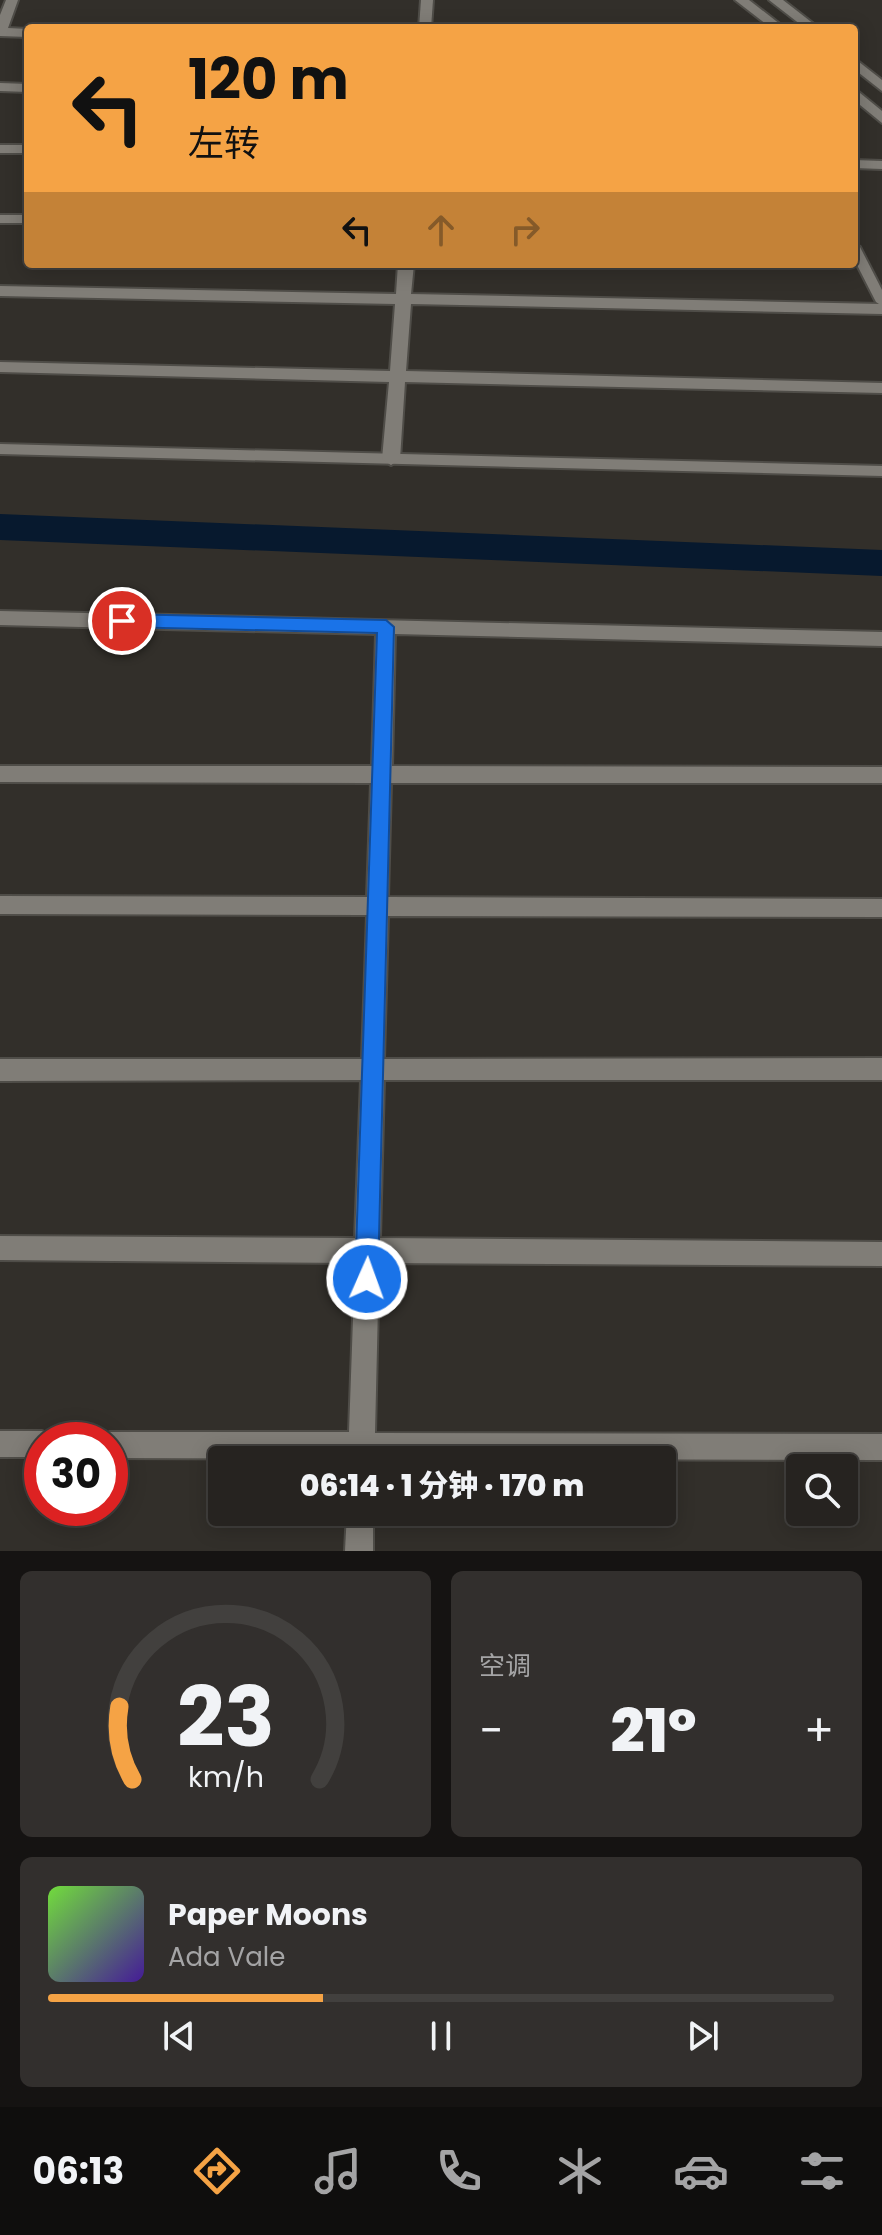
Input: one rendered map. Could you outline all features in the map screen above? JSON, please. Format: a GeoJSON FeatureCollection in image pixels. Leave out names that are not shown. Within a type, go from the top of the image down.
{"type":"FeatureCollection","features":[{"type":"Feature","properties":{"kind":"street"},"geometry":{"type":"LineString","coordinates":[[12,0],[0,32],[24,33]]}},
{"type":"Feature","properties":{"kind":"street"},"geometry":{"type":"LineString","coordinates":[[425,24],[427,0]]}},
{"type":"Feature","properties":{"kind":"street"},"geometry":{"type":"LineString","coordinates":[[741,0],[774,24]]}},
{"type":"Feature","properties":{"kind":"street"},"geometry":{"type":"LineString","coordinates":[[775,0],[808,24]]}},
{"type":"Feature","properties":{"kind":"street"},"geometry":{"type":"LineString","coordinates":[[858,66],[882,87]]}},
{"type":"Feature","properties":{"kind":"street"},"geometry":{"type":"LineString","coordinates":[[0,87],[24,88]]}},
{"type":"Feature","properties":{"kind":"street"},"geometry":{"type":"LineString","coordinates":[[858,96],[882,119]]}},
{"type":"Feature","properties":{"kind":"street"},"geometry":{"type":"LineString","coordinates":[[0,149],[24,149]]}},
{"type":"Feature","properties":{"kind":"street"},"geometry":{"type":"LineString","coordinates":[[858,164],[882,165]]}},
{"type":"Feature","properties":{"kind":"street"},"geometry":{"type":"LineString","coordinates":[[0,219],[24,219]]}},
{"type":"Feature","properties":{"kind":"street"},"geometry":{"type":"LineString","coordinates":[[391,459],[406,268]]}},
{"type":"Feature","properties":{"kind":"street"},"geometry":{"type":"LineString","coordinates":[[0,291],[882,309]]}},
{"type":"Feature","properties":{"kind":"street"},"geometry":{"type":"LineString","coordinates":[[0,367],[882,388]]}},
{"type":"Feature","properties":{"kind":"street"},"geometry":{"type":"LineString","coordinates":[[0,618],[882,639]]}},
{"type":"Feature","properties":{"kind":"street"},"geometry":{"type":"LineString","coordinates":[[362,1446],[386,627]]}},
{"type":"Feature","properties":{"kind":"street"},"geometry":{"type":"LineString","coordinates":[[0,774],[882,775]]}},
{"type":"Feature","properties":{"kind":"street"},"geometry":{"type":"LineString","coordinates":[[0,905],[882,908]]}},
{"type":"Feature","properties":{"kind":"street"},"geometry":{"type":"LineString","coordinates":[[0,1070],[882,1069]]}},
{"type":"Feature","properties":{"kind":"street"},"geometry":{"type":"LineString","coordinates":[[0,1248],[882,1254]]}},
{"type":"Feature","properties":{"kind":"street"},"geometry":{"type":"LineString","coordinates":[[0,1444],[24,1444]]}},
{"type":"Feature","properties":{"kind":"street"},"geometry":{"type":"LineString","coordinates":[[128,1446],[208,1448]]}},
{"type":"Feature","properties":{"kind":"street"},"geometry":{"type":"LineString","coordinates":[[676,1449],[882,1447]]}},
{"type":"Feature","properties":{"kind":"street"},"geometry":{"type":"LineString","coordinates":[[359,1551],[360,1526]]}},
{"type":"Feature","properties":{"kind":"lane"},"geometry":{"type":"LineString","coordinates":[[858,255],[882,302]]}},
{"type":"Feature","properties":{"kind":"lane"},"geometry":{"type":"LineString","coordinates":[[0,449],[882,471]]}},
{"type":"Feature","properties":{"kind":"waterway"},"geometry":{"type":"LineString","coordinates":[[0,527],[882,563]]}},
{"type":"Feature","properties":{"kind":"route"},"geometry":{"type":"LineString","coordinates":[[122,621],[386,627],[367,1279]]}}]}
